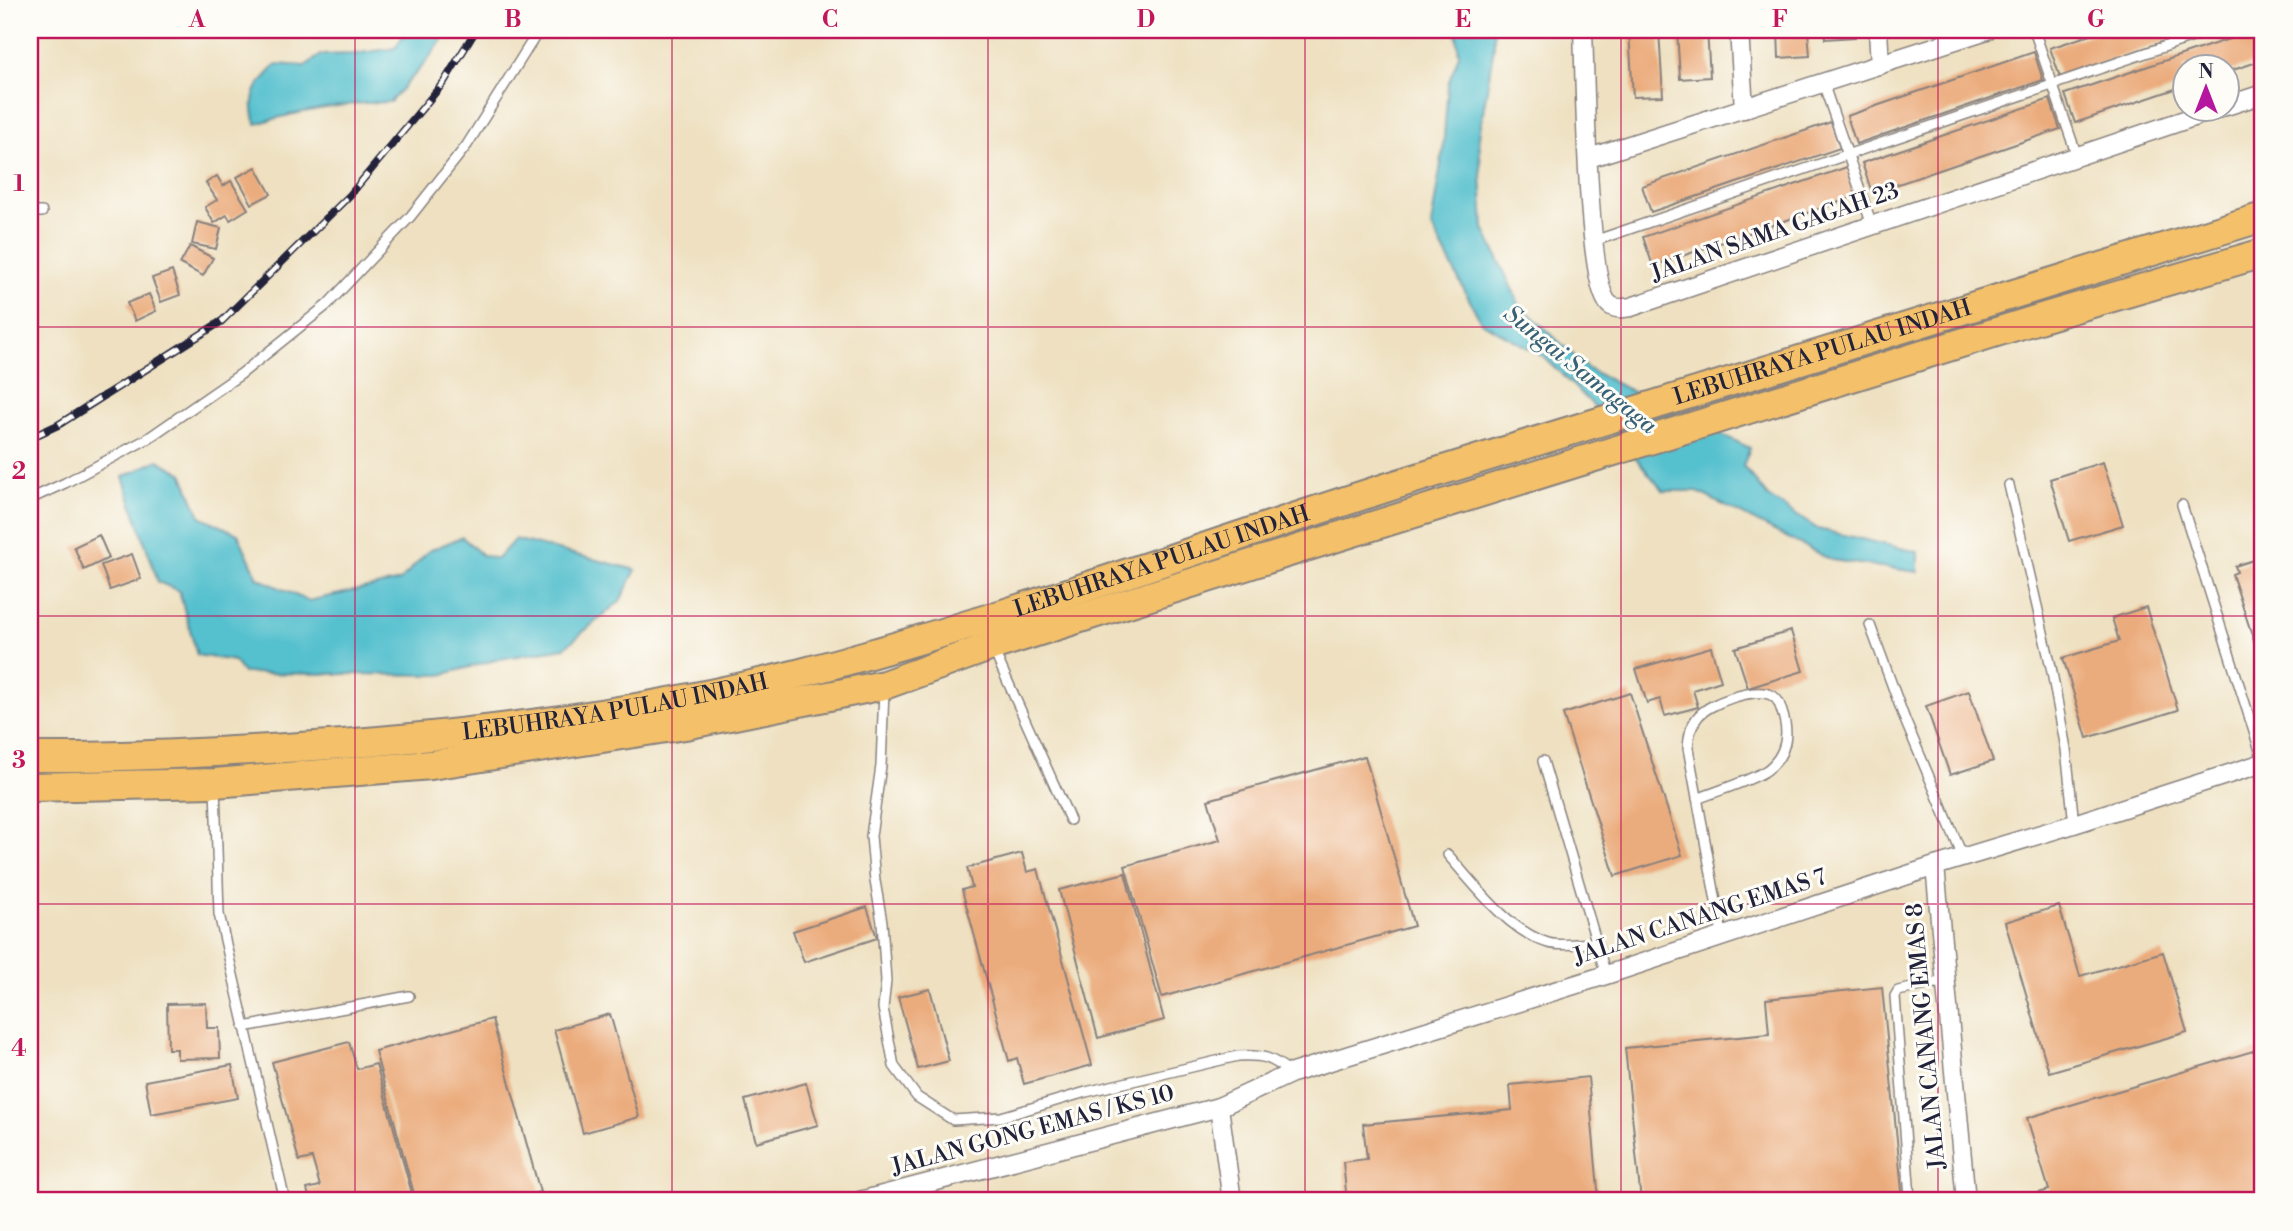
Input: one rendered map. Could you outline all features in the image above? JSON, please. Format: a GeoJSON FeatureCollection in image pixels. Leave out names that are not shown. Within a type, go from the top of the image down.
{"type":"FeatureCollection","features":[{"type":"Feature","properties":{"kind":"main road","name":"LEBUHRAYA PULAU INDAH"},"geometry":{"type":"LineString","coordinates":[[30,757],[102,758],[411,739],[531,725],[638,707],[800,673],[950,631],[1299,516],[2263,217]]}},
{"type":"Feature","properties":{"kind":"main road","name":"LEBUHRAYA PULAU INDAH"},"geometry":{"type":"LineString","coordinates":[[30,787],[215,783],[431,765],[685,725],[884,685],[992,646],[1302,548],[2048,316],[2263,253]]}},
{"type":"Feature","properties":{"kind":"street","name":"JALAN SAMA GAGAH 23"},"geometry":{"type":"LineString","coordinates":[[1583,30],[1589,204],[1598,275],[1604,298],[1610,305],[1619,308],[1631,307],[2178,122]]}},
{"type":"Feature","properties":{"kind":"street"},"geometry":{"type":"LineString","coordinates":[[1739,30],[1744,109]]}},
{"type":"Feature","properties":{"kind":"street"},"geometry":{"type":"LineString","coordinates":[[1878,30],[1880,65]]}},
{"type":"Feature","properties":{"kind":"street"},"geometry":{"type":"LineString","coordinates":[[1589,158],[1987,30]]}},
{"type":"Feature","properties":{"kind":"street"},"geometry":{"type":"LineString","coordinates":[[2240,102],[2263,94]]}},
{"type":"Feature","properties":{"kind":"street","name":"JALAN CANANG EMAS 7"},"geometry":{"type":"LineString","coordinates":[[1219,1107],[1292,1073],[1606,975],[1722,934],[2263,762]]}},
{"type":"Feature","properties":{"kind":"street","name":"JALAN CANANG EMAS 8"},"geometry":{"type":"LineString","coordinates":[[1935,866],[1966,1201]]}},
{"type":"Feature","properties":{"kind":"street"},"geometry":{"type":"LineString","coordinates":[[1219,1107],[1232,1201]]}},
{"type":"Feature","properties":{"kind":"street","name":"JALAN GONG EMAS / KS 10"},"geometry":{"type":"LineString","coordinates":[[860,1201],[1219,1107]]}},
{"type":"Feature","properties":{"kind":"lane"},"geometry":{"type":"LineString","coordinates":[[30,499],[147,439],[241,374],[327,305],[410,217],[467,145],[539,30]]}},
{"type":"Feature","properties":{"kind":"lane"},"geometry":{"type":"LineString","coordinates":[[2034,30],[2077,156]]}},
{"type":"Feature","properties":{"kind":"lane"},"geometry":{"type":"LineString","coordinates":[[1594,241],[2213,30]]}},
{"type":"Feature","properties":{"kind":"lane"},"geometry":{"type":"LineString","coordinates":[[1823,83],[1872,225]]}},
{"type":"Feature","properties":{"kind":"lane"},"geometry":{"type":"LineString","coordinates":[[30,212],[42,212]]}},
{"type":"Feature","properties":{"kind":"lane"},"geometry":{"type":"LineString","coordinates":[[2008,485],[2053,681],[2066,749],[2074,824]]}},
{"type":"Feature","properties":{"kind":"lane"},"geometry":{"type":"LineString","coordinates":[[2182,505],[2263,762]]}},
{"type":"Feature","properties":{"kind":"lane"},"geometry":{"type":"LineString","coordinates":[[1870,625],[1905,720],[1963,857]]}},
{"type":"Feature","properties":{"kind":"lane"},"geometry":{"type":"LineString","coordinates":[[992,646],[1070,820]]}},
{"type":"Feature","properties":{"kind":"lane"},"geometry":{"type":"LineString","coordinates":[[884,685],[881,766],[871,836],[882,922],[886,981],[883,1008],[894,1066],[917,1097],[953,1120],[1002,1117],[1086,1092],[1238,1056],[1260,1055],[1270,1058],[1292,1073]]}},
{"type":"Feature","properties":{"kind":"lane"},"geometry":{"type":"LineString","coordinates":[[1697,799],[1765,772],[1779,757],[1786,737],[1778,700],[1770,694],[1758,693],[1716,702],[1698,716],[1689,732],[1688,748],[1697,799],[1722,934]]}},
{"type":"Feature","properties":{"kind":"lane"},"geometry":{"type":"LineString","coordinates":[[1543,761],[1606,975]]}},
{"type":"Feature","properties":{"kind":"lane"},"geometry":{"type":"LineString","coordinates":[[215,783],[219,915],[285,1201]]}},
{"type":"Feature","properties":{"kind":"lane"},"geometry":{"type":"LineString","coordinates":[[1448,855],[1500,913],[1529,934],[1549,944],[1596,943]]}},
{"type":"Feature","properties":{"kind":"lane"},"geometry":{"type":"LineString","coordinates":[[1909,1201],[1895,996],[1898,991],[1945,981]]}},
{"type":"Feature","properties":{"kind":"lane"},"geometry":{"type":"LineString","coordinates":[[244,1027],[409,996]]}},
{"type":"Feature","properties":{"kind":"water"},"geometry":{"type":"Polygon","coordinates":[[[407,30],[449,30],[426,62],[390,102],[322,108],[256,124],[253,97],[264,78],[277,64],[305,66],[321,55],[354,54],[395,48],[407,30]]]}},
{"type":"Feature","properties":{"kind":"water","name":"Sungai Samagaga"},"geometry":{"type":"Polygon","coordinates":[[[1456,30],[1494,30],[1494,47],[1479,136],[1484,228],[1519,304],[1588,369],[1750,448],[1743,466],[1768,497],[1818,529],[1918,552],[1918,572],[1831,560],[1696,491],[1663,491],[1590,402],[1544,357],[1481,322],[1431,226],[1443,151],[1448,84],[1459,55],[1456,30]]]}},
{"type":"Feature","properties":{"kind":"water"},"geometry":{"type":"Polygon","coordinates":[[[158,460],[182,473],[200,516],[238,534],[258,578],[308,601],[400,581],[428,551],[462,537],[482,555],[497,559],[515,539],[636,570],[620,601],[564,648],[499,659],[441,675],[243,673],[234,661],[197,655],[179,591],[158,582],[123,477],[158,460]]]}},
{"type":"Feature","properties":{"kind":"building"},"geometry":{"type":"Polygon","coordinates":[[[1629,30],[1659,30],[1663,96],[1633,97],[1629,30]]]}},
{"type":"Feature","properties":{"kind":"building"},"geometry":{"type":"Polygon","coordinates":[[[1677,30],[1707,30],[1710,77],[1680,79],[1677,30]]]}},
{"type":"Feature","properties":{"kind":"building"},"geometry":{"type":"Polygon","coordinates":[[[1778,30],[1808,30],[1810,56],[1779,58],[1778,30]]]}},
{"type":"Feature","properties":{"kind":"building"},"geometry":{"type":"Polygon","coordinates":[[[1824,30],[1855,30],[1855,37],[1825,39],[1824,30]]]}},
{"type":"Feature","properties":{"kind":"building"},"geometry":{"type":"Polygon","coordinates":[[[2105,30],[2198,30],[2060,77],[2050,48],[2105,30]]]}},
{"type":"Feature","properties":{"kind":"building"},"geometry":{"type":"Polygon","coordinates":[[[2263,30],[2263,60],[2240,68],[2240,52],[2190,52],[2263,30]]]}},
{"type":"Feature","properties":{"kind":"building"},"geometry":{"type":"Polygon","coordinates":[[[2034,52],[2043,80],[1856,144],[1847,116],[2034,52]]]}},
{"type":"Feature","properties":{"kind":"building"},"geometry":{"type":"Polygon","coordinates":[[[2170,59],[2170,91],[2075,123],[2065,94],[2170,59]]]}},
{"type":"Feature","properties":{"kind":"building"},"geometry":{"type":"Polygon","coordinates":[[[2050,99],[2060,129],[1872,193],[1862,163],[2050,99]]]}},
{"type":"Feature","properties":{"kind":"building"},"geometry":{"type":"Polygon","coordinates":[[[1831,122],[1840,148],[1651,212],[1642,186],[1831,122]]]}},
{"type":"Feature","properties":{"kind":"building"},"geometry":{"type":"Polygon","coordinates":[[[256,167],[271,194],[252,204],[237,177],[256,167]]]}},
{"type":"Feature","properties":{"kind":"building"},"geometry":{"type":"Polygon","coordinates":[[[1847,167],[1857,196],[1653,266],[1643,237],[1847,167]]]}},
{"type":"Feature","properties":{"kind":"building"},"geometry":{"type":"Polygon","coordinates":[[[217,176],[223,186],[231,181],[248,209],[230,220],[227,215],[214,223],[205,207],[217,200],[206,183],[217,176]]]}},
{"type":"Feature","properties":{"kind":"building"},"geometry":{"type":"Polygon","coordinates":[[[197,222],[221,228],[216,249],[192,244],[197,222]]]}},
{"type":"Feature","properties":{"kind":"building"},"geometry":{"type":"Polygon","coordinates":[[[190,246],[213,258],[203,276],[180,264],[190,246]]]}},
{"type":"Feature","properties":{"kind":"building"},"geometry":{"type":"Polygon","coordinates":[[[172,271],[180,295],[161,302],[152,278],[172,271]]]}},
{"type":"Feature","properties":{"kind":"building"},"geometry":{"type":"Polygon","coordinates":[[[149,294],[156,311],[135,321],[127,303],[149,294]]]}},
{"type":"Feature","properties":{"kind":"building"},"geometry":{"type":"Polygon","coordinates":[[[2103,462],[2123,525],[2069,541],[2050,479],[2103,462]]]}},
{"type":"Feature","properties":{"kind":"building"},"geometry":{"type":"Polygon","coordinates":[[[99,535],[109,558],[84,570],[74,547],[99,535]]]}},
{"type":"Feature","properties":{"kind":"building"},"geometry":{"type":"Polygon","coordinates":[[[132,554],[141,579],[110,590],[101,565],[132,554]]]}},
{"type":"Feature","properties":{"kind":"building"},"geometry":{"type":"Polygon","coordinates":[[[2263,557],[2263,641],[2255,644],[2232,574],[2237,572],[2235,566],[2263,557]]]}},
{"type":"Feature","properties":{"kind":"building"},"geometry":{"type":"Polygon","coordinates":[[[2146,607],[2178,710],[2087,738],[2063,658],[2119,641],[2112,618],[2146,607]]]}},
{"type":"Feature","properties":{"kind":"building"},"geometry":{"type":"Polygon","coordinates":[[[1791,631],[1803,671],[1748,688],[1735,648],[1791,631]]]}},
{"type":"Feature","properties":{"kind":"building"},"geometry":{"type":"Polygon","coordinates":[[[1711,647],[1721,681],[1693,690],[1698,707],[1665,716],[1660,699],[1647,703],[1636,669],[1711,647]]]}},
{"type":"Feature","properties":{"kind":"building"},"geometry":{"type":"Polygon","coordinates":[[[1969,691],[1993,761],[1950,775],[1926,706],[1969,691]]]}},
{"type":"Feature","properties":{"kind":"building"},"geometry":{"type":"Polygon","coordinates":[[[1630,693],[1682,855],[1615,876],[1563,714],[1630,693]]]}},
{"type":"Feature","properties":{"kind":"building"},"geometry":{"type":"Polygon","coordinates":[[[1365,756],[1414,926],[1162,997],[1125,866],[1220,840],[1208,800],[1365,756]]]}},
{"type":"Feature","properties":{"kind":"building"},"geometry":{"type":"Polygon","coordinates":[[[1022,853],[1027,872],[1038,869],[1092,1065],[1024,1084],[1017,1058],[1009,1061],[962,890],[972,887],[967,868],[1022,853]]]}},
{"type":"Feature","properties":{"kind":"building"},"geometry":{"type":"Polygon","coordinates":[[[1125,873],[1164,1020],[1098,1038],[1059,890],[1125,873]]]}},
{"type":"Feature","properties":{"kind":"building"},"geometry":{"type":"Polygon","coordinates":[[[2059,906],[2080,976],[2163,952],[2187,1032],[2049,1072],[2005,922],[2059,906]]]}},
{"type":"Feature","properties":{"kind":"building"},"geometry":{"type":"Polygon","coordinates":[[[867,907],[877,938],[804,962],[793,931],[867,907]]]}},
{"type":"Feature","properties":{"kind":"building"},"geometry":{"type":"Polygon","coordinates":[[[1882,987],[1903,1201],[1641,1201],[1625,1048],[1769,1034],[1766,999],[1882,987]]]}},
{"type":"Feature","properties":{"kind":"building"},"geometry":{"type":"Polygon","coordinates":[[[930,989],[949,1061],[918,1069],[898,997],[930,989]]]}},
{"type":"Feature","properties":{"kind":"building"},"geometry":{"type":"Polygon","coordinates":[[[206,1003],[207,1028],[219,1028],[220,1058],[177,1059],[177,1049],[168,1049],[167,1004],[206,1003]]]}},
{"type":"Feature","properties":{"kind":"building"},"geometry":{"type":"Polygon","coordinates":[[[610,1014],[639,1117],[583,1133],[554,1030],[610,1014]]]}},
{"type":"Feature","properties":{"kind":"building"},"geometry":{"type":"Polygon","coordinates":[[[492,1019],[540,1192],[506,1201],[416,1201],[375,1051],[492,1019]]]}},
{"type":"Feature","properties":{"kind":"building"},"geometry":{"type":"Polygon","coordinates":[[[349,1042],[357,1069],[376,1064],[414,1201],[310,1201],[307,1189],[320,1186],[312,1158],[299,1161],[272,1062],[349,1042]]]}},
{"type":"Feature","properties":{"kind":"building"},"geometry":{"type":"Polygon","coordinates":[[[2263,1048],[2263,1201],[2033,1201],[2032,1195],[2049,1190],[2027,1118],[2263,1048]]]}},
{"type":"Feature","properties":{"kind":"building"},"geometry":{"type":"Polygon","coordinates":[[[232,1065],[238,1098],[151,1114],[145,1081],[232,1065]]]}},
{"type":"Feature","properties":{"kind":"building"},"geometry":{"type":"Polygon","coordinates":[[[1588,1077],[1599,1201],[1347,1201],[1343,1162],[1367,1159],[1363,1124],[1512,1110],[1510,1085],[1588,1077]]]}},
{"type":"Feature","properties":{"kind":"building"},"geometry":{"type":"Polygon","coordinates":[[[806,1083],[818,1125],[756,1142],[745,1100],[806,1083]]]}},
{"type":"Feature","properties":{"kind":"railway"},"geometry":{"type":"LineString","coordinates":[[30,438],[58,425],[222,321],[350,195],[444,82],[476,30]]}}]}
